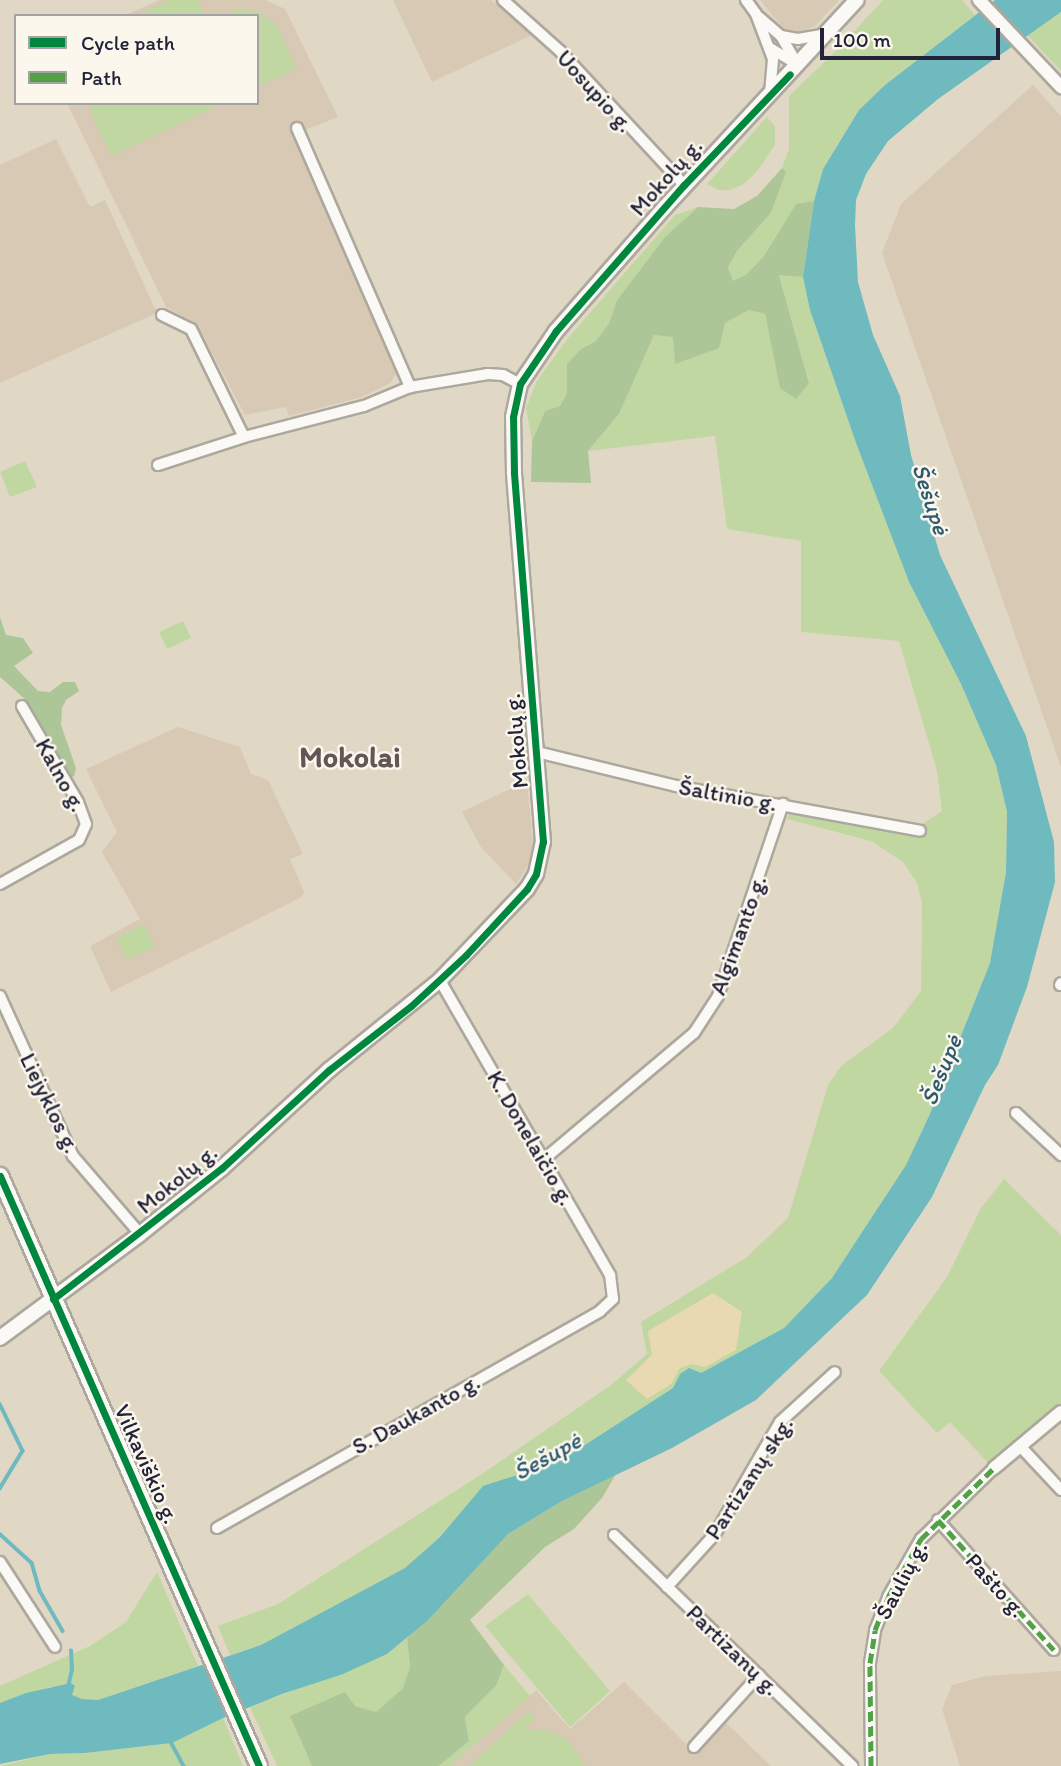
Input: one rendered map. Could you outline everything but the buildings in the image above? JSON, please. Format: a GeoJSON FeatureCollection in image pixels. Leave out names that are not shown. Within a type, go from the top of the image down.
{"type":"FeatureCollection","features":[{"type":"Feature","properties":{"kind":"highway","name":"Vilkaviškio g."},"geometry":{"type":"LineString","coordinates":[[0,1177],[259,1766]]}},
{"type":"Feature","properties":{"kind":"main road","name":"Mokolų g."},"geometry":{"type":"LineString","coordinates":[[0,1338],[140,1234],[222,1168],[329,1070],[440,980],[515,904],[536,874],[543,842],[513,472],[513,417],[520,384],[555,331],[684,185],[857,0]]}},
{"type":"Feature","properties":{"kind":"street","name":"Uosupio g."},"geometry":{"type":"LineString","coordinates":[[503,0],[560,51],[684,185]]}},
{"type":"Feature","properties":{"kind":"street"},"geometry":{"type":"LineString","coordinates":[[746,0],[756,14],[780,36],[798,65]]}},
{"type":"Feature","properties":{"kind":"street"},"geometry":{"type":"LineString","coordinates":[[979,0],[1061,87]]}},
{"type":"Feature","properties":{"kind":"street"},"geometry":{"type":"LineString","coordinates":[[756,14],[770,48],[774,69],[769,95]]}},
{"type":"Feature","properties":{"kind":"street"},"geometry":{"type":"LineString","coordinates":[[780,36],[798,39],[826,34]]}},
{"type":"Feature","properties":{"kind":"street"},"geometry":{"type":"LineString","coordinates":[[770,48],[798,65]]}},
{"type":"Feature","properties":{"kind":"street"},"geometry":{"type":"LineString","coordinates":[[297,128],[410,387]]}},
{"type":"Feature","properties":{"kind":"street"},"geometry":{"type":"LineString","coordinates":[[162,315],[191,328],[244,437]]}},
{"type":"Feature","properties":{"kind":"street"},"geometry":{"type":"LineString","coordinates":[[158,465],[244,437],[364,406],[410,387],[488,374],[502,375],[520,384]]}},
{"type":"Feature","properties":{"kind":"street","name":"Kalno g."},"geometry":{"type":"LineString","coordinates":[[0,884],[79,840],[86,824],[78,802],[22,706]]}},
{"type":"Feature","properties":{"kind":"street","name":"Šaltinio g."},"geometry":{"type":"LineString","coordinates":[[537,752],[610,772],[920,831]]}},
{"type":"Feature","properties":{"kind":"street","name":"Algimanto g."},"geometry":{"type":"LineString","coordinates":[[543,1160],[694,1033],[718,996],[783,804]]}},
{"type":"Feature","properties":{"kind":"street","name":"K. Donelaičio g."},"geometry":{"type":"LineString","coordinates":[[440,980],[610,1276],[614,1299]]}},
{"type":"Feature","properties":{"kind":"street","name":"Liejyklos g."},"geometry":{"type":"LineString","coordinates":[[0,996],[73,1156],[140,1234]]}},
{"type":"Feature","properties":{"kind":"street"},"geometry":{"type":"LineString","coordinates":[[1016,1113],[1061,1155]]}},
{"type":"Feature","properties":{"kind":"street","name":"S. Daukanto g."},"geometry":{"type":"LineString","coordinates":[[217,1528],[600,1311],[614,1299]]}},
{"type":"Feature","properties":{"kind":"street","name":"Partizanų skg."},"geometry":{"type":"LineString","coordinates":[[667,1587],[715,1534],[780,1422],[835,1372]]}},
{"type":"Feature","properties":{"kind":"street","name":"Šaulių g."},"geometry":{"type":"LineString","coordinates":[[871,1766],[870,1663],[875,1630],[888,1597],[921,1539],[938,1520],[994,1468],[1061,1412]]}},
{"type":"Feature","properties":{"kind":"street"},"geometry":{"type":"LineString","coordinates":[[1020,1446],[1061,1490]]}},
{"type":"Feature","properties":{"kind":"street","name":"Pašto g."},"geometry":{"type":"LineString","coordinates":[[938,1520],[1054,1650]]}},
{"type":"Feature","properties":{"kind":"street","name":"Partizanų g."},"geometry":{"type":"LineString","coordinates":[[614,1535],[852,1766]]}},
{"type":"Feature","properties":{"kind":"street"},"geometry":{"type":"LineString","coordinates":[[0,1562],[55,1647]]}},
{"type":"Feature","properties":{"kind":"street"},"geometry":{"type":"LineString","coordinates":[[694,1746],[759,1675]]}},
{"type":"Feature","properties":{"kind":"shaded area"},"geometry":{"type":"Polygon","coordinates":[[[160,0],[265,0],[285,9],[338,117],[292,135],[399,370],[390,383],[362,397],[289,416],[286,407],[245,415],[196,323],[166,307],[68,105],[259,105],[259,14],[128,14],[160,0]]]}},
{"type":"Feature","properties":{"kind":"shaded area"},"geometry":{"type":"Polygon","coordinates":[[[393,0],[491,0],[532,35],[432,82],[393,0]]]}},
{"type":"Feature","properties":{"kind":"shaded area"},"geometry":{"type":"Polygon","coordinates":[[[760,0],[839,0],[815,26],[799,33],[784,29],[760,0]]]}},
{"type":"Feature","properties":{"kind":"shaded area"},"geometry":{"type":"Polygon","coordinates":[[[1033,85],[1061,116],[1061,767],[882,253],[901,204],[1033,85]]]}},
{"type":"Feature","properties":{"kind":"shaded area"},"geometry":{"type":"Polygon","coordinates":[[[56,139],[90,207],[105,200],[157,313],[0,383],[0,165],[56,139]]]}},
{"type":"Feature","properties":{"kind":"shaded area"},"geometry":{"type":"Polygon","coordinates":[[[178,727],[240,747],[251,774],[268,780],[303,854],[290,859],[304,892],[302,897],[111,992],[90,946],[140,919],[102,852],[117,832],[86,769],[178,727]]]}},
{"type":"Feature","properties":{"kind":"shaded area"},"geometry":{"type":"Polygon","coordinates":[[[527,781],[533,844],[530,862],[516,884],[480,846],[462,812],[527,781]]]}},
{"type":"Feature","properties":{"kind":"shaded area"},"geometry":{"type":"Polygon","coordinates":[[[1061,1671],[1061,1766],[960,1766],[942,1709],[952,1685],[986,1676],[1061,1671]]]}},
{"type":"Feature","properties":{"kind":"shaded area"},"geometry":{"type":"Polygon","coordinates":[[[624,1682],[696,1754],[725,1722],[771,1766],[450,1766],[536,1690],[570,1729],[624,1682]]]}},
{"type":"Feature","properties":{"kind":"green space"},"geometry":{"type":"Polygon","coordinates":[[[170,0],[198,0],[204,14],[147,14],[146,10],[170,0]]]}},
{"type":"Feature","properties":{"kind":"green space"},"geometry":{"type":"Polygon","coordinates":[[[883,0],[962,0],[975,15],[885,85],[859,110],[823,169],[814,201],[796,205],[764,256],[747,274],[733,281],[728,267],[737,251],[771,213],[785,172],[782,168],[789,149],[789,96],[839,48],[883,0]]]}},
{"type":"Feature","properties":{"kind":"green space"},"geometry":{"type":"Polygon","coordinates":[[[237,8],[259,12],[275,23],[297,68],[259,86],[259,14],[225,14],[237,8]]]}},
{"type":"Feature","properties":{"kind":"green space"},"geometry":{"type":"Polygon","coordinates":[[[1061,12],[1061,71],[1027,35],[1061,12]]]}},
{"type":"Feature","properties":{"kind":"green space"},"geometry":{"type":"Polygon","coordinates":[[[90,105],[219,105],[112,156],[93,118],[90,105]]]}},
{"type":"Feature","properties":{"kind":"green space"},"geometry":{"type":"Polygon","coordinates":[[[767,117],[775,126],[775,145],[757,171],[744,184],[730,190],[719,190],[707,184],[767,117]]]}},
{"type":"Feature","properties":{"kind":"green space"},"geometry":{"type":"Polygon","coordinates":[[[782,168],[786,172],[771,213],[737,251],[728,267],[733,281],[747,274],[764,256],[796,204],[814,201],[803,277],[779,275],[809,383],[796,399],[780,388],[765,314],[749,310],[725,323],[719,348],[675,364],[673,337],[654,335],[619,414],[588,451],[591,483],[531,482],[532,441],[545,411],[560,406],[567,393],[567,364],[581,349],[596,341],[609,323],[617,300],[665,237],[698,207],[734,209],[757,196],[782,168]]]}},
{"type":"Feature","properties":{"kind":"green space"},"geometry":{"type":"Polygon","coordinates":[[[698,207],[665,237],[635,276],[617,300],[609,323],[596,341],[581,349],[567,364],[567,393],[560,406],[545,411],[532,441],[526,408],[537,381],[568,338],[675,215],[698,207]]]}},
{"type":"Feature","properties":{"kind":"green space"},"geometry":{"type":"Polygon","coordinates":[[[779,274],[803,277],[810,310],[856,443],[909,582],[961,684],[996,765],[1007,812],[1006,872],[990,963],[929,1116],[906,1165],[832,1278],[784,1328],[701,1373],[680,1374],[673,1388],[560,1461],[484,1486],[440,1537],[405,1568],[261,1645],[230,1655],[218,1626],[278,1604],[485,1472],[611,1385],[647,1354],[641,1322],[747,1257],[788,1218],[828,1085],[841,1066],[893,1028],[921,991],[922,903],[917,883],[903,862],[871,841],[787,819],[791,809],[909,833],[942,811],[937,771],[899,641],[801,632],[801,541],[727,529],[715,436],[588,451],[619,414],[654,335],[673,336],[675,363],[725,323],[749,310],[765,314],[780,387],[809,382],[779,274]],[[736,1350],[652,1355],[626,1380],[671,1384],[679,1368],[736,1350]]]}},
{"type":"Feature","properties":{"kind":"green space"},"geometry":{"type":"Polygon","coordinates":[[[25,461],[37,487],[10,497],[0,472],[25,461]]]}},
{"type":"Feature","properties":{"kind":"green space"},"geometry":{"type":"Polygon","coordinates":[[[0,617],[6,635],[23,638],[33,653],[14,666],[38,691],[50,692],[63,682],[75,682],[79,691],[66,700],[62,708],[61,725],[76,768],[74,777],[65,773],[27,701],[0,677],[0,617]]]}},
{"type":"Feature","properties":{"kind":"green space"},"geometry":{"type":"Polygon","coordinates":[[[183,621],[191,638],[167,649],[159,632],[183,621]]]}},
{"type":"Feature","properties":{"kind":"green space"},"geometry":{"type":"Polygon","coordinates":[[[144,924],[155,947],[127,960],[116,938],[144,924]]]}},
{"type":"Feature","properties":{"kind":"green space"},"geometry":{"type":"Polygon","coordinates":[[[1004,1179],[1061,1235],[1061,1406],[991,1466],[950,1422],[937,1433],[879,1371],[947,1277],[981,1208],[1004,1179]]]}},
{"type":"Feature","properties":{"kind":"green space"},"geometry":{"type":"Polygon","coordinates":[[[616,1474],[602,1498],[574,1529],[545,1547],[470,1620],[504,1665],[496,1686],[465,1717],[469,1741],[439,1766],[312,1766],[290,1716],[345,1692],[355,1706],[376,1712],[403,1688],[410,1667],[407,1638],[508,1534],[562,1501],[616,1474]]]}},
{"type":"Feature","properties":{"kind":"green space"},"geometry":{"type":"Polygon","coordinates":[[[157,1572],[198,1666],[98,1700],[82,1700],[50,1687],[0,1703],[0,1686],[90,1646],[126,1622],[157,1572]]]}},
{"type":"Feature","properties":{"kind":"green space"},"geometry":{"type":"Polygon","coordinates":[[[528,1594],[610,1691],[570,1727],[485,1626],[528,1594]]]}},
{"type":"Feature","properties":{"kind":"green space"},"geometry":{"type":"Polygon","coordinates":[[[407,1638],[410,1667],[403,1688],[376,1712],[354,1706],[290,1716],[312,1766],[277,1766],[250,1707],[387,1654],[407,1638]]]}},
{"type":"Feature","properties":{"kind":"green space"},"geometry":{"type":"Polygon","coordinates":[[[504,1665],[530,1696],[450,1766],[439,1766],[469,1741],[465,1717],[496,1686],[504,1665]]]}},
{"type":"Feature","properties":{"kind":"green space"},"geometry":{"type":"Polygon","coordinates":[[[529,1711],[535,1718],[524,1729],[550,1731],[562,1737],[572,1745],[585,1766],[469,1766],[529,1711]]]}},
{"type":"Feature","properties":{"kind":"green space"},"geometry":{"type":"Polygon","coordinates":[[[223,1718],[243,1766],[0,1766],[50,1754],[85,1753],[172,1743],[223,1718]]]}},
{"type":"Feature","properties":{"kind":"sand"},"geometry":{"type":"Polygon","coordinates":[[[713,1293],[742,1312],[736,1350],[705,1367],[692,1364],[680,1368],[671,1384],[647,1399],[626,1380],[652,1355],[648,1331],[713,1293]]]}},
{"type":"Feature","properties":{"kind":"water"},"geometry":{"type":"Polygon","coordinates":[[[995,0],[1061,0],[1061,12],[938,99],[888,141],[866,174],[856,200],[858,282],[873,335],[900,396],[911,455],[940,555],[1026,736],[1054,842],[1055,882],[1027,987],[998,1065],[985,1085],[932,1197],[867,1295],[756,1400],[672,1448],[562,1501],[508,1534],[427,1621],[387,1654],[343,1674],[282,1694],[223,1718],[172,1743],[85,1753],[50,1754],[0,1764],[0,1703],[26,1693],[71,1683],[75,1686],[72,1695],[98,1700],[261,1645],[405,1568],[440,1537],[483,1486],[560,1461],[673,1388],[680,1374],[689,1368],[701,1373],[784,1328],[832,1278],[906,1165],[929,1116],[990,963],[1006,872],[1007,812],[996,765],[961,684],[909,582],[856,443],[810,310],[803,277],[814,201],[823,169],[859,110],[885,85],[995,0]]]}},
{"type":"Feature","properties":{"kind":"waterway"},"geometry":{"type":"LineString","coordinates":[[0,1404],[23,1451],[0,1489]]}},
{"type":"Feature","properties":{"kind":"waterway"},"geometry":{"type":"LineString","coordinates":[[0,1534],[32,1563],[40,1591],[63,1631]]}},
{"type":"Feature","properties":{"kind":"waterway"},"geometry":{"type":"LineString","coordinates":[[68,1687],[72,1670],[71,1651]]}},
{"type":"Feature","properties":{"kind":"waterway"},"geometry":{"type":"LineString","coordinates":[[170,1740],[184,1766]]}},
{"type":"Feature","properties":{"kind":"marked path"},"geometry":{"type":"LineString","coordinates":[[871,1766],[870,1663],[875,1630],[888,1597],[921,1539],[994,1468]]}},
{"type":"Feature","properties":{"kind":"marked path"},"geometry":{"type":"LineString","coordinates":[[938,1520],[1054,1650]]}},
{"type":"Feature","properties":{"kind":"cycle path"},"geometry":{"type":"LineString","coordinates":[[53,1299],[222,1168],[329,1070],[411,1006],[466,955],[527,889],[536,874],[543,842],[514,472],[513,417],[520,384],[556,331],[684,185],[790,74]]}},
{"type":"Feature","properties":{"kind":"cycle path"},"geometry":{"type":"LineString","coordinates":[[0,1176],[259,1766]]}},
{"type":"Feature","properties":{"kind":"district","name":"Mokolai"},"geometry":{"type":"Point","coordinates":[350,757]}},
{"type":"Feature","properties":{"kind":"water label","name":"Šešupė"},"geometry":{"type":"Point","coordinates":[931,499]}},
{"type":"Feature","properties":{"kind":"water label","name":"Šešupė"},"geometry":{"type":"Point","coordinates":[941,1070]}},
{"type":"Feature","properties":{"kind":"water label","name":"Šešupė"},"geometry":{"type":"Point","coordinates":[547,1456]}}]}
